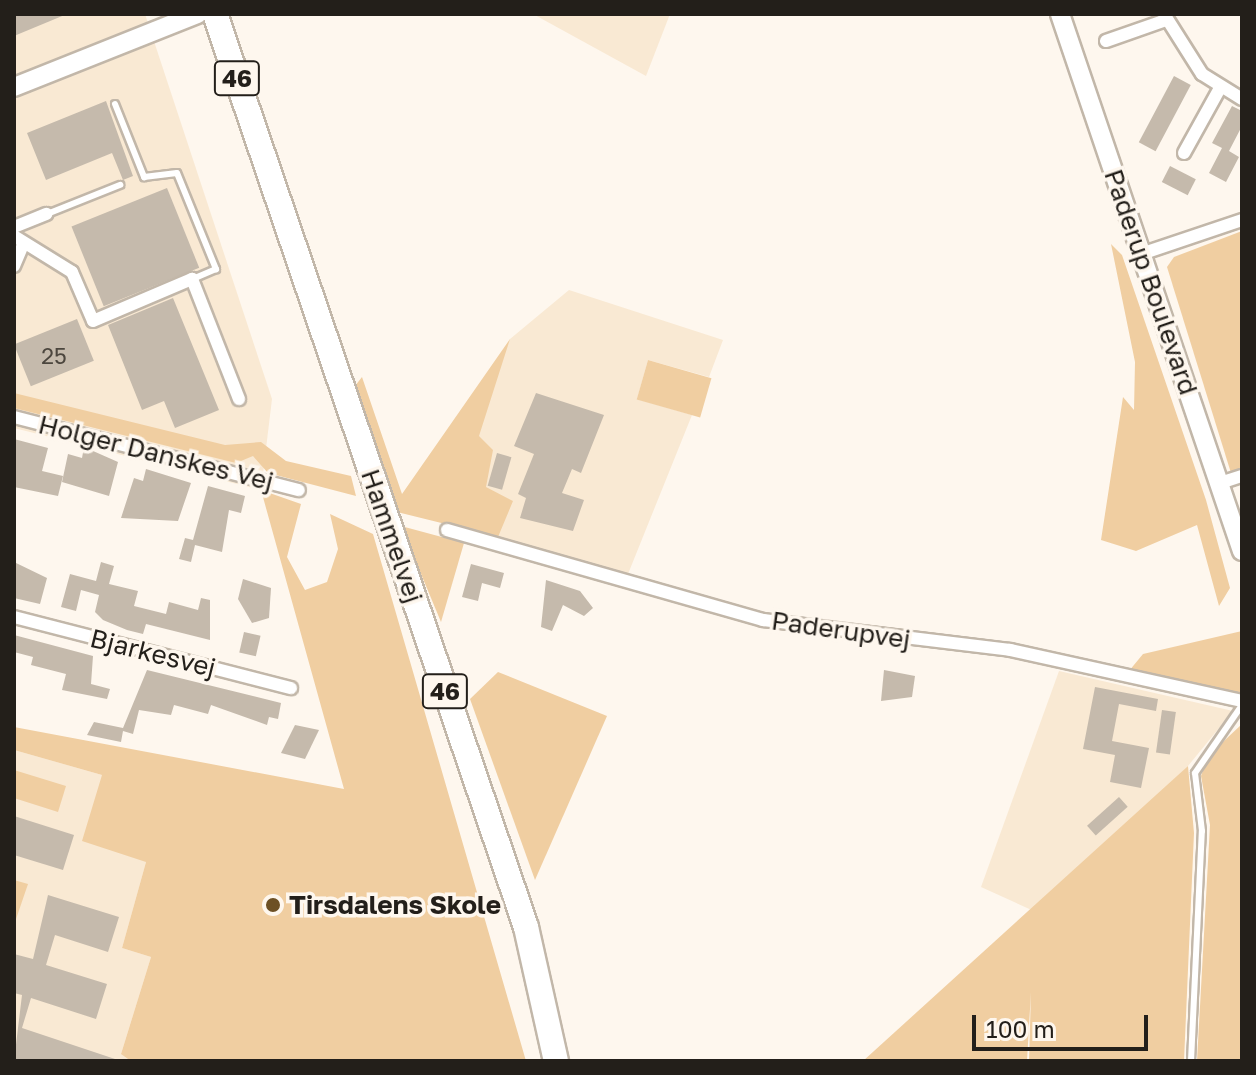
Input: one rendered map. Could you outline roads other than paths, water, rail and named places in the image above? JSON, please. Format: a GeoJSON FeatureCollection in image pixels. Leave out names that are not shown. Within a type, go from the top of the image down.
{"type":"FeatureCollection","features":[{"type":"Feature","properties":{"kind":"highway","name":"Hammelvej"},"geometry":{"type":"LineString","coordinates":[[215,14],[526,927],[556,1061]]}},
{"type":"Feature","properties":{"kind":"street"},"geometry":{"type":"LineString","coordinates":[[14,87],[197,14]]}},
{"type":"Feature","properties":{"kind":"street","name":"Paderup Boulevard"},"geometry":{"type":"LineString","coordinates":[[1060,14],[1242,551]]}},
{"type":"Feature","properties":{"kind":"street"},"geometry":{"type":"LineString","coordinates":[[1106,41],[1165,17],[1183,53],[1220,88],[1242,99]]}},
{"type":"Feature","properties":{"kind":"street"},"geometry":{"type":"LineString","coordinates":[[1184,153],[1220,88]]}},
{"type":"Feature","properties":{"kind":"street"},"geometry":{"type":"LineString","coordinates":[[14,227],[47,214]]}},
{"type":"Feature","properties":{"kind":"street"},"geometry":{"type":"LineString","coordinates":[[1141,254],[1242,220]]}},
{"type":"Feature","properties":{"kind":"street"},"geometry":{"type":"LineString","coordinates":[[14,266],[19,240],[72,272],[93,321],[192,279],[239,399]]}},
{"type":"Feature","properties":{"kind":"street","name":"Holger Danskes Vej"},"geometry":{"type":"LineString","coordinates":[[14,417],[299,490]]}},
{"type":"Feature","properties":{"kind":"street"},"geometry":{"type":"LineString","coordinates":[[1220,483],[1242,476]]}},
{"type":"Feature","properties":{"kind":"street","name":"Paderupvej"},"geometry":{"type":"LineString","coordinates":[[447,530],[763,620],[1010,650],[1242,703]]}},
{"type":"Feature","properties":{"kind":"street","name":"Bjarkesvej"},"geometry":{"type":"LineString","coordinates":[[14,617],[291,688]]}},
{"type":"Feature","properties":{"kind":"lane"},"geometry":{"type":"LineString","coordinates":[[115,104],[144,177],[177,173],[216,269],[192,279]]}},
{"type":"Feature","properties":{"kind":"lane"},"geometry":{"type":"LineString","coordinates":[[47,214],[120,185]]}},
{"type":"Feature","properties":{"kind":"lane","name":"Paderupvej"},"geometry":{"type":"LineString","coordinates":[[1191,1061],[1202,831],[1195,773],[1242,703]]}},
{"type":"Feature","properties":{"kind":"place","name":"Tirsdalens Skole"},"geometry":{"type":"Point","coordinates":[273,905]}}]}
